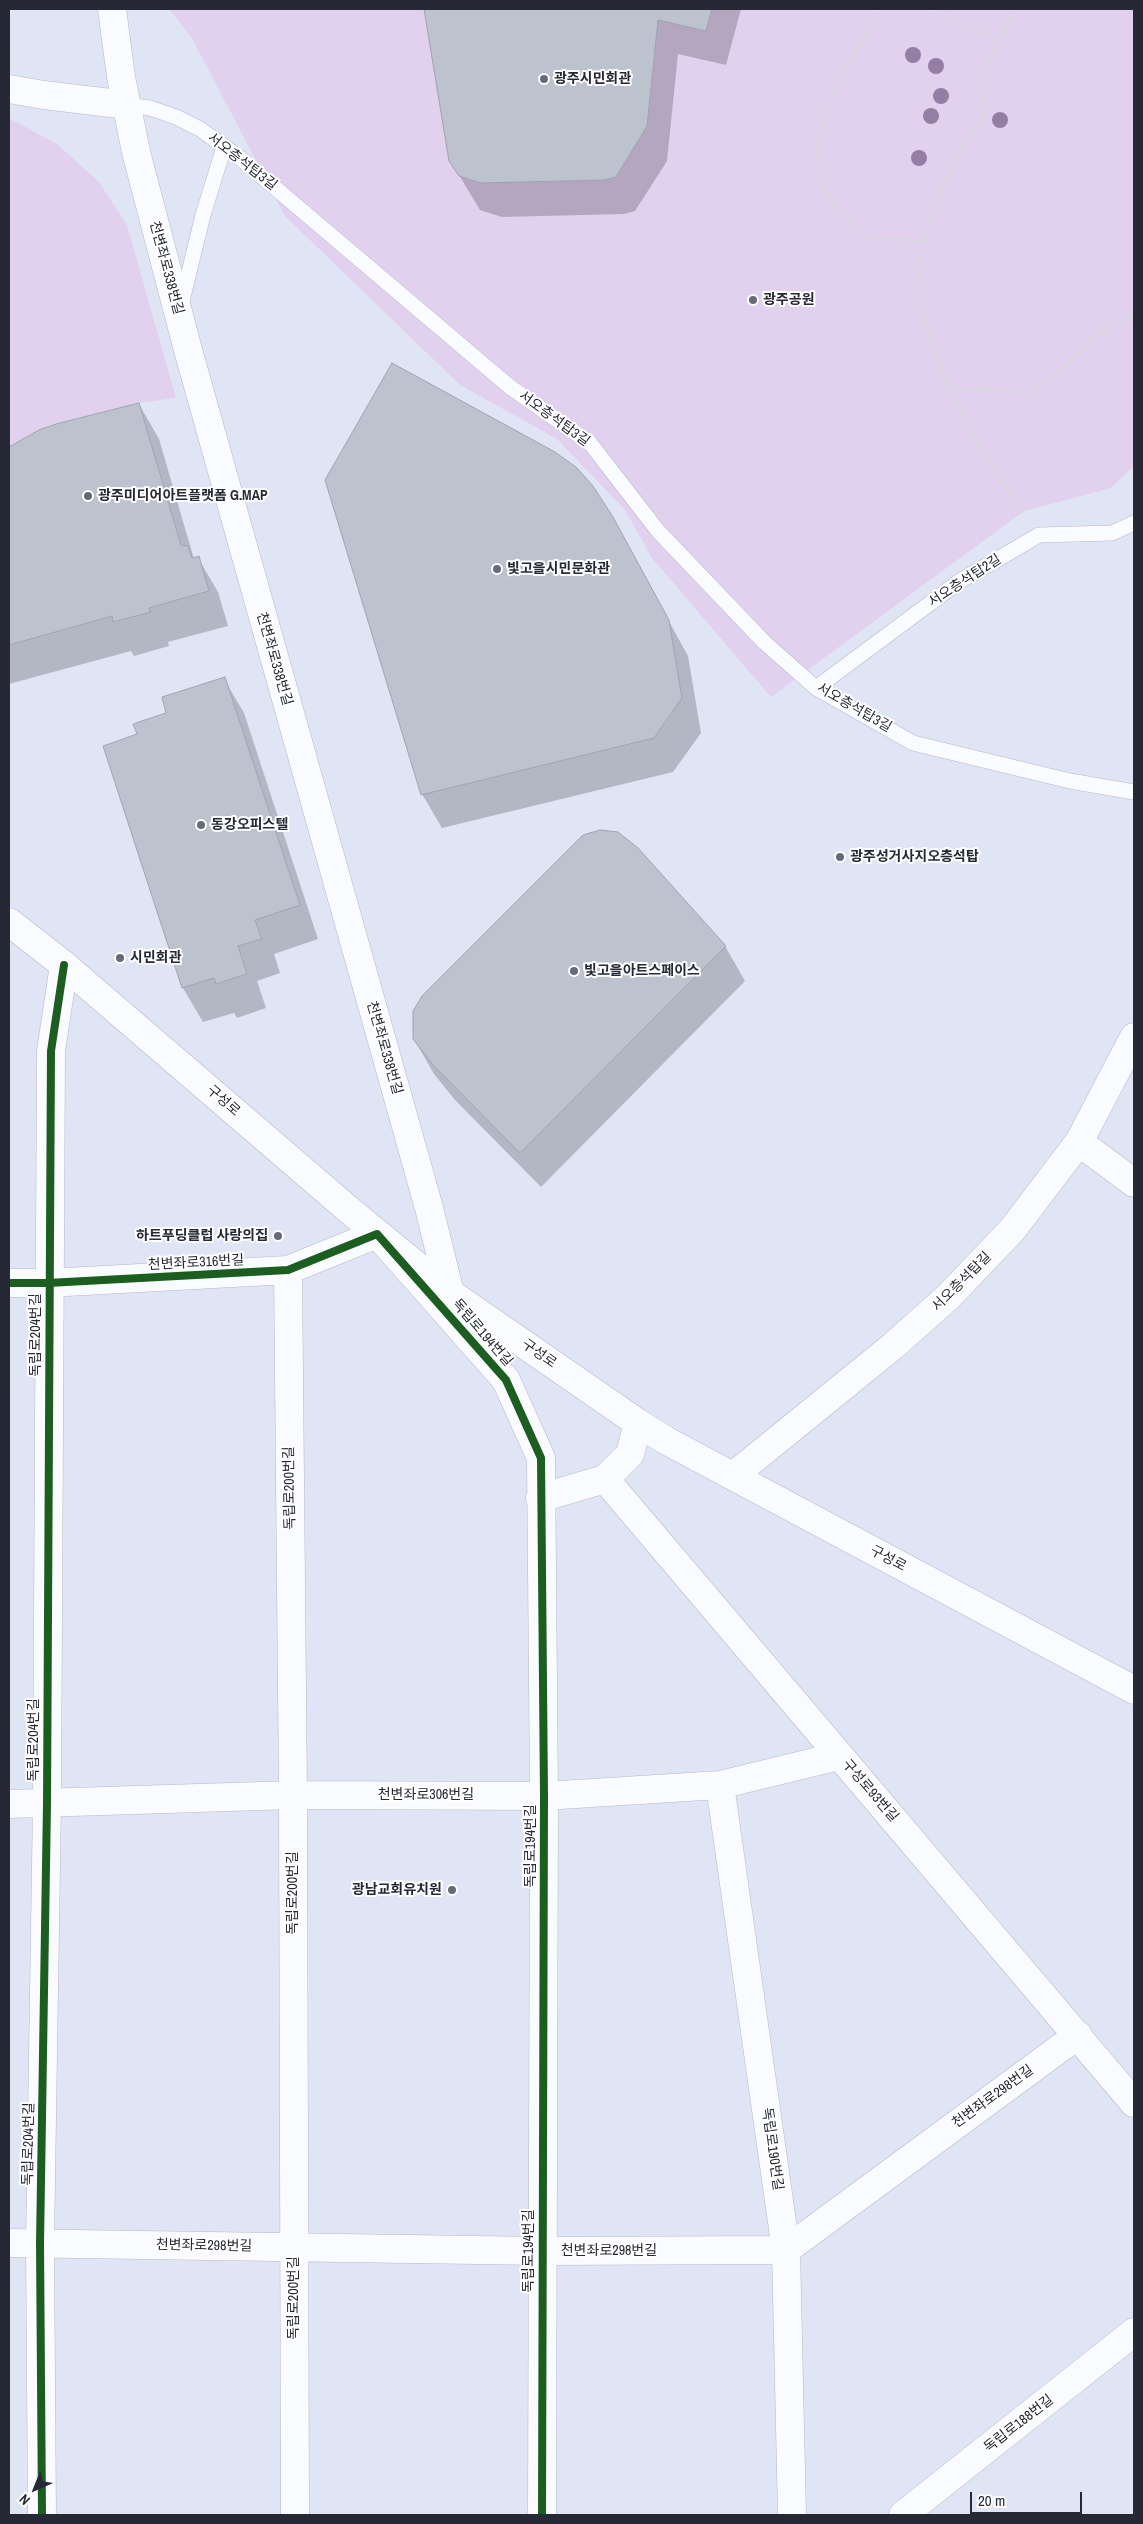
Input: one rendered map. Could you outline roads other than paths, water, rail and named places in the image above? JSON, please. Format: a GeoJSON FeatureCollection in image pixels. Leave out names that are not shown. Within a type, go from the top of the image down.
{"type":"FeatureCollection","features":[{"type":"Feature","properties":{"kind":"street","name":"천변좌로338번길"},"geometry":{"type":"LineString","coordinates":[[113,15],[136,152],[179,316],[426,1199],[450,1293]]}},
{"type":"Feature","properties":{"kind":"street","name":"서오층석탑3길"},"geometry":{"type":"LineString","coordinates":[[9,89],[127,105]]}},
{"type":"Feature","properties":{"kind":"street","name":"구성로"},"geometry":{"type":"LineString","coordinates":[[9,922],[64,965],[377,1234],[450,1293],[638,1423],[732,1476],[1134,1690]]}},
{"type":"Feature","properties":{"kind":"street","name":"독립로204번길"},"geometry":{"type":"LineString","coordinates":[[42,2515],[40,2243],[47,1803],[48,1283],[51,1051],[64,965]]}},
{"type":"Feature","properties":{"kind":"street","name":"서오층석탑길"},"geometry":{"type":"LineString","coordinates":[[732,1476],[893,1346],[948,1298],[1012,1230],[1079,1142],[1134,1037]]}},
{"type":"Feature","properties":{"kind":"street"},"geometry":{"type":"LineString","coordinates":[[1079,1142],[1134,1183]]}},
{"type":"Feature","properties":{"kind":"street","name":"천변좌로316번길"},"geometry":{"type":"LineString","coordinates":[[9,1283],[48,1283],[288,1270],[377,1234]]}},
{"type":"Feature","properties":{"kind":"street","name":"독립로194번길"},"geometry":{"type":"LineString","coordinates":[[377,1234],[506,1380],[541,1458],[544,1796],[542,2515]]}},
{"type":"Feature","properties":{"kind":"street","name":"독립로200번길"},"geometry":{"type":"LineString","coordinates":[[288,1270],[293,1795],[295,2515]]}},
{"type":"Feature","properties":{"kind":"street"},"geometry":{"type":"LineString","coordinates":[[540,1498],[605,1479],[630,1454],[638,1423]]}},
{"type":"Feature","properties":{"kind":"street","name":"구성로93번길"},"geometry":{"type":"LineString","coordinates":[[605,1479],[1078,2035],[1134,2104]]}},
{"type":"Feature","properties":{"kind":"street","name":"천변좌로306번길"},"geometry":{"type":"LineString","coordinates":[[9,1804],[293,1795],[544,1796],[720,1785],[839,1756]]}},
{"type":"Feature","properties":{"kind":"street","name":"독립로190번길"},"geometry":{"type":"LineString","coordinates":[[720,1785],[786,2250],[792,2515]]}},
{"type":"Feature","properties":{"kind":"street","name":"천변좌로298번길"},"geometry":{"type":"LineString","coordinates":[[9,2243],[542,2251],[786,2250],[1078,2035]]}},
{"type":"Feature","properties":{"kind":"street","name":"독립로188번길"},"geometry":{"type":"LineString","coordinates":[[903,2515],[1134,2332]]}},
{"type":"Feature","properties":{"kind":"lane","name":"서오층석탑3길"},"geometry":{"type":"LineString","coordinates":[[127,105],[150,108],[176,117],[200,129],[317,221],[510,387],[590,443],[658,531],[764,642],[816,688],[913,743],[1070,782],[1134,792]]}},
{"type":"Feature","properties":{"kind":"lane"},"geometry":{"type":"LineString","coordinates":[[179,316],[202,214],[224,147]]}},
{"type":"Feature","properties":{"kind":"lane","name":"서오층석탑2길"},"geometry":{"type":"LineString","coordinates":[[816,688],[960,581],[1039,535],[1112,533],[1134,523]]}},
{"type":"Feature","properties":{"kind":"place","name":"광주시민회관"},"geometry":{"type":"Point","coordinates":[544,79]}},
{"type":"Feature","properties":{"kind":"place","name":"광주공원"},"geometry":{"type":"Point","coordinates":[753,300]}},
{"type":"Feature","properties":{"kind":"place","name":"광주미디어아트플랫폼 G.MAP"},"geometry":{"type":"Point","coordinates":[88,496]}},
{"type":"Feature","properties":{"kind":"place","name":"빛고을시민문화관"},"geometry":{"type":"Point","coordinates":[497,569]}},
{"type":"Feature","properties":{"kind":"place","name":"동강오피스텔"},"geometry":{"type":"Point","coordinates":[201,825]}},
{"type":"Feature","properties":{"kind":"place","name":"광주성거사지오층석탑"},"geometry":{"type":"Point","coordinates":[840,857]}},
{"type":"Feature","properties":{"kind":"place","name":"시민회관"},"geometry":{"type":"Point","coordinates":[120,958]}},
{"type":"Feature","properties":{"kind":"place","name":"빛고을아트스페이스"},"geometry":{"type":"Point","coordinates":[574,971]}},
{"type":"Feature","properties":{"kind":"place","name":"하트푸딩클럽 사랑의집"},"geometry":{"type":"Point","coordinates":[278,1236]}},
{"type":"Feature","properties":{"kind":"place","name":"광남교회유치원"},"geometry":{"type":"Point","coordinates":[452,1890]}}]}
